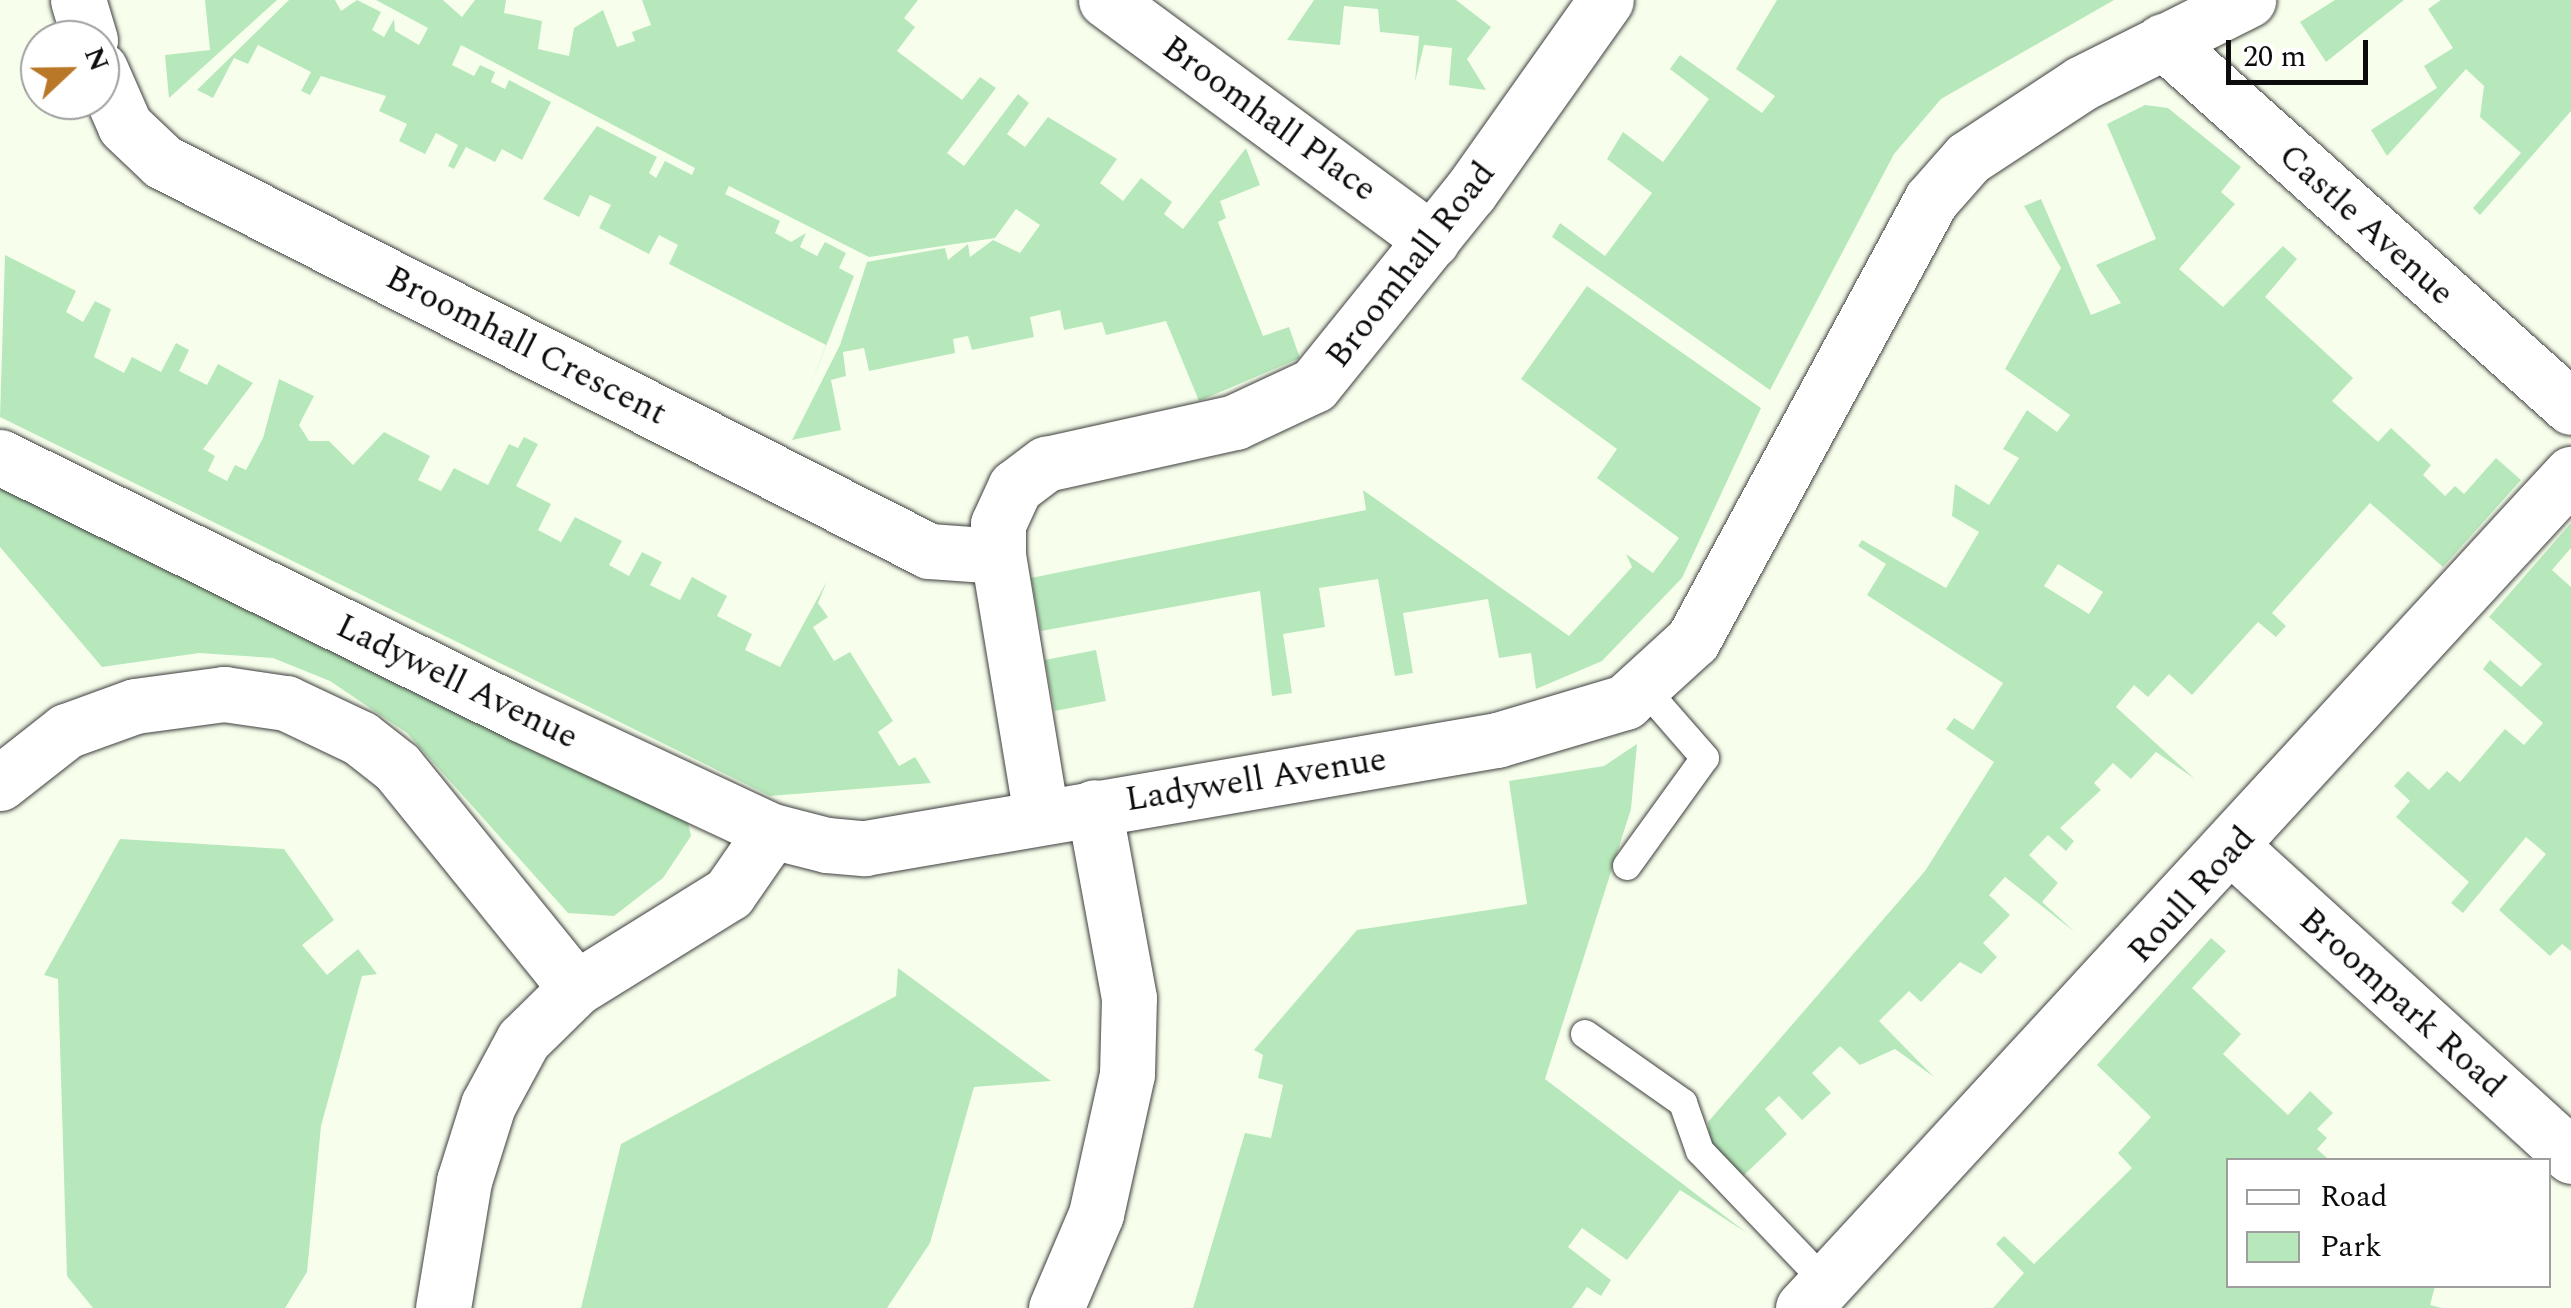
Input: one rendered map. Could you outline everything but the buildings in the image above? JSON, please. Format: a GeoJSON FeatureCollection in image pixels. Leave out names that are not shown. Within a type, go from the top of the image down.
{"type":"FeatureCollection","features":[{"type":"Feature","properties":{"kind":"street","name":"Broomhall Place"},"geometry":{"type":"LineString","coordinates":[[1106,0],[1432,240]]}},
{"type":"Feature","properties":{"kind":"street","name":"Broomhall Road"},"geometry":{"type":"LineString","coordinates":[[1041,815],[998,556],[1003,507],[1046,464],[1236,422],[1314,385],[1432,240],[1606,0]]}},
{"type":"Feature","properties":{"kind":"street","name":"Ladywell Avenue"},"geometry":{"type":"LineString","coordinates":[[0,457],[772,831],[865,848],[1566,725],[1644,688],[1711,615],[1946,182],[2010,126],[2163,41],[2248,0]]}},
{"type":"Feature","properties":{"kind":"street","name":"Castle Avenue"},"geometry":{"type":"LineString","coordinates":[[2163,41],[2571,407]]}},
{"type":"Feature","properties":{"kind":"street","name":"Broomhall Crescent"},"geometry":{"type":"LineString","coordinates":[[120,114],[125,126],[163,162],[929,551],[998,556]]}},
{"type":"Feature","properties":{"kind":"street","name":"Roull Road"},"geometry":{"type":"LineString","coordinates":[[1815,1296],[2234,850],[2571,474]]}},
{"type":"Feature","properties":{"kind":"street"},"geometry":{"type":"LineString","coordinates":[[0,783],[52,739],[135,706],[224,694],[286,703],[360,738],[397,767],[576,988]]}},
{"type":"Feature","properties":{"kind":"street"},"geometry":{"type":"LineString","coordinates":[[1056,1308],[1096,1214],[1128,1074],[1128,998],[1094,807]]}},
{"type":"Feature","properties":{"kind":"street"},"geometry":{"type":"LineString","coordinates":[[444,1308],[464,1181],[488,1105],[524,1040],[576,988],[728,893],[772,831]]}},
{"type":"Feature","properties":{"kind":"street","name":"Broompark Road"},"geometry":{"type":"LineString","coordinates":[[2234,850],[2571,1156]]}},
{"type":"Feature","properties":{"kind":"lane"},"geometry":{"type":"LineString","coordinates":[[1627,866],[1705,758],[1644,688]]}},
{"type":"Feature","properties":{"kind":"lane"},"geometry":{"type":"LineString","coordinates":[[1585,1034],[1682,1103],[1700,1152],[1815,1296]]}},
{"type":"Feature","properties":{"kind":"green space"},"geometry":{"type":"Polygon","coordinates":[[[205,0],[277,0],[169,98],[165,55],[210,50],[205,0]]]}},
{"type":"Feature","properties":{"kind":"green space"},"geometry":{"type":"Polygon","coordinates":[[[289,0],[335,0],[341,11],[357,0],[381,12],[372,30],[384,37],[394,19],[395,31],[419,45],[428,28],[376,0],[443,0],[462,17],[475,0],[506,0],[504,13],[542,21],[538,49],[569,56],[574,28],[603,10],[617,47],[635,41],[632,32],[651,25],[642,0],[918,0],[904,18],[915,27],[897,51],[962,100],[980,77],[996,88],[947,153],[964,166],[1018,94],[1029,103],[1007,134],[1025,147],[1048,117],[1117,159],[1100,183],[1123,201],[1141,178],[1172,202],[1164,214],[1183,229],[1246,148],[1260,185],[1220,201],[1226,218],[1218,222],[1263,336],[1289,327],[1300,358],[1199,401],[1166,321],[1106,335],[1102,322],[1064,330],[1060,310],[1030,317],[1034,337],[972,350],[968,336],[953,339],[955,353],[869,371],[864,348],[843,352],[846,376],[831,380],[841,430],[792,440],[840,345],[867,262],[945,248],[948,260],[968,244],[970,257],[993,240],[1020,253],[1040,225],[1016,209],[995,238],[869,257],[729,186],[725,194],[780,221],[775,233],[791,242],[806,233],[800,247],[817,256],[825,242],[846,253],[839,268],[854,276],[808,391],[826,345],[669,264],[678,245],[659,235],[649,254],[599,228],[611,205],[590,195],[579,217],[543,199],[597,126],[657,157],[649,173],[656,178],[665,161],[692,175],[695,168],[461,45],[452,65],[474,76],[480,65],[495,72],[491,82],[505,89],[509,80],[551,102],[522,160],[502,149],[495,162],[466,147],[454,169],[448,166],[458,145],[436,133],[425,154],[399,141],[407,124],[379,111],[386,96],[321,76],[310,95],[301,91],[311,72],[258,45],[248,64],[234,58],[213,98],[197,90],[289,0]]]}},
{"type":"Feature","properties":{"kind":"green space"},"geometry":{"type":"Polygon","coordinates":[[[1314,0],[1456,0],[1491,27],[1467,59],[1486,90],[1449,85],[1452,48],[1424,45],[1415,82],[1419,36],[1380,32],[1378,9],[1344,6],[1340,45],[1287,40],[1314,0]]]}},
{"type":"Feature","properties":{"kind":"green space"},"geometry":{"type":"Polygon","coordinates":[[[1777,0],[2114,0],[1941,99],[1894,154],[1770,390],[1552,237],[1560,223],[1605,256],[1652,193],[1607,159],[1623,132],[1663,162],[1709,99],[1670,69],[1680,55],[1762,113],[1775,96],[1736,69],[1777,0]]]}},
{"type":"Feature","properties":{"kind":"green space"},"geometry":{"type":"Polygon","coordinates":[[[2335,0],[2404,0],[2326,62],[2300,22],[2335,0]]]}},
{"type":"Feature","properties":{"kind":"green space"},"geometry":{"type":"Polygon","coordinates":[[[2441,0],[2571,0],[2571,111],[2480,215],[2473,208],[2521,153],[2480,117],[2484,86],[2466,69],[2387,156],[2371,130],[2437,88],[2424,66],[2453,48],[2428,9],[2441,0]]]}},
{"type":"Feature","properties":{"kind":"green space"},"geometry":{"type":"Polygon","coordinates":[[[2145,105],[2168,108],[2241,167],[2221,192],[2235,204],[2179,269],[2223,307],[2283,246],[2297,259],[2265,297],[2353,378],[2332,401],[2378,442],[2391,428],[2431,465],[2423,475],[2445,496],[2455,486],[2464,494],[2496,458],[2521,480],[2443,567],[2370,503],[2272,613],[2286,626],[2276,637],[2258,622],[2192,695],[2169,674],[2148,697],[2134,685],[2116,707],[2195,779],[2156,752],[2131,779],[2113,763],[2094,783],[2101,790],[2060,828],[2074,841],[2066,851],[2048,835],[2029,855],[2058,883],[2042,902],[2076,933],[2005,877],[1989,895],[2010,915],[1983,943],[1997,957],[1981,974],[1960,962],[1921,1002],[1909,991],[1879,1021],[1934,1077],[1895,1049],[1860,1065],[1840,1046],[1812,1073],[1831,1093],[1802,1120],[1779,1096],[1765,1109],[1787,1134],[1742,1177],[1710,1144],[1708,1122],[1925,871],[1994,762],[1946,729],[1954,718],[1973,730],[2003,683],[1867,595],[1886,564],[1858,546],[1862,540],[1946,588],[1979,532],[1952,516],[1955,484],[1989,505],[2019,458],[2003,449],[2027,410],[2057,432],[2070,415],[2005,369],[2061,268],[2024,206],[2041,199],[2091,315],[2121,303],[2096,265],[2156,239],[2107,124],[2145,105]],[[2058,564],[2044,586],[2089,614],[2103,592],[2058,564]]]}},
{"type":"Feature","properties":{"kind":"green space"},"geometry":{"type":"Polygon","coordinates":[[[5,255],[76,291],[66,312],[83,322],[95,301],[111,309],[94,357],[124,373],[132,357],[161,372],[176,343],[189,350],[179,371],[207,385],[218,364],[253,383],[203,449],[215,456],[208,471],[227,481],[235,465],[246,470],[263,438],[279,379],[314,396],[299,425],[309,441],[329,441],[353,465],[384,432],[430,456],[418,480],[441,491],[454,468],[488,485],[509,444],[518,448],[524,437],[538,444],[516,486],[551,504],[538,530],[561,542],[575,517],[622,541],[609,565],[629,576],[642,552],[662,562],[650,585],[680,600],[692,577],[727,596],[717,616],[752,634],[745,650],[780,667],[827,581],[818,603],[828,617],[813,627],[834,661],[850,652],[893,721],[878,732],[899,766],[915,757],[931,783],[770,796],[0,417],[5,255]]]}},
{"type":"Feature","properties":{"kind":"green space"},"geometry":{"type":"Polygon","coordinates":[[[1587,286],[1761,408],[1682,578],[1602,661],[1536,689],[1531,653],[1499,658],[1488,599],[1403,613],[1413,673],[1395,676],[1378,579],[1319,588],[1325,627],[1283,634],[1292,693],[1272,696],[1260,591],[1041,631],[1031,578],[1366,510],[1363,490],[1569,636],[1632,567],[1626,554],[1653,573],[1679,538],[1597,478],[1617,449],[1521,379],[1587,286]]]}},
{"type":"Feature","properties":{"kind":"green space"},"geometry":{"type":"Polygon","coordinates":[[[0,487],[686,814],[691,836],[663,878],[614,916],[568,913],[407,733],[330,681],[273,658],[199,653],[102,667],[0,547],[0,487]]]}},
{"type":"Feature","properties":{"kind":"green space"},"geometry":{"type":"Polygon","coordinates":[[[2571,523],[2571,548],[2552,570],[2571,587],[2571,951],[2562,944],[2550,956],[2499,910],[2546,854],[2526,837],[2463,913],[2451,903],[2469,882],[2396,817],[2410,801],[2394,786],[2408,771],[2429,790],[2447,771],[2460,782],[2505,729],[2524,745],[2543,723],[2483,669],[2490,660],[2521,687],[2542,664],[2489,617],[2571,523]]]}},
{"type":"Feature","properties":{"kind":"green space"},"geometry":{"type":"Polygon","coordinates":[[[1096,650],[1106,701],[1055,711],[1045,660],[1096,650]]]}},
{"type":"Feature","properties":{"kind":"green space"},"geometry":{"type":"Polygon","coordinates":[[[1637,744],[1631,809],[1545,1079],[1747,1233],[1680,1190],[1627,1260],[1582,1228],[1568,1247],[1611,1280],[1601,1296],[1587,1287],[1572,1308],[1193,1308],[1245,1133],[1271,1138],[1283,1085],[1258,1078],[1263,1055],[1254,1050],[1357,930],[1527,904],[1509,781],[1604,766],[1637,744]]]}},
{"type":"Feature","properties":{"kind":"green space"},"geometry":{"type":"Polygon","coordinates":[[[120,839],[284,849],[334,920],[302,945],[327,975],[358,949],[377,974],[362,976],[321,1126],[307,1272],[285,1308],[93,1308],[67,1276],[58,979],[44,975],[120,839]]]}},
{"type":"Feature","properties":{"kind":"green space"},"geometry":{"type":"Polygon","coordinates":[[[2211,938],[2226,951],[2192,988],[2241,1034],[2223,1054],[2288,1115],[2310,1091],[2333,1113],[2317,1129],[2327,1138],[2317,1149],[2327,1158],[2226,1158],[2226,1288],[2434,1288],[2430,1305],[2442,1308],[1993,1308],[2024,1273],[1996,1244],[2004,1236],[2034,1264],[2132,1168],[2118,1153],[2151,1117],[2097,1065],[2211,938]]]}},
{"type":"Feature","properties":{"kind":"green space"},"geometry":{"type":"Polygon","coordinates":[[[898,968],[1051,1081],[974,1087],[930,1243],[887,1308],[581,1308],[621,1144],[896,996],[898,968]]]}}]}
